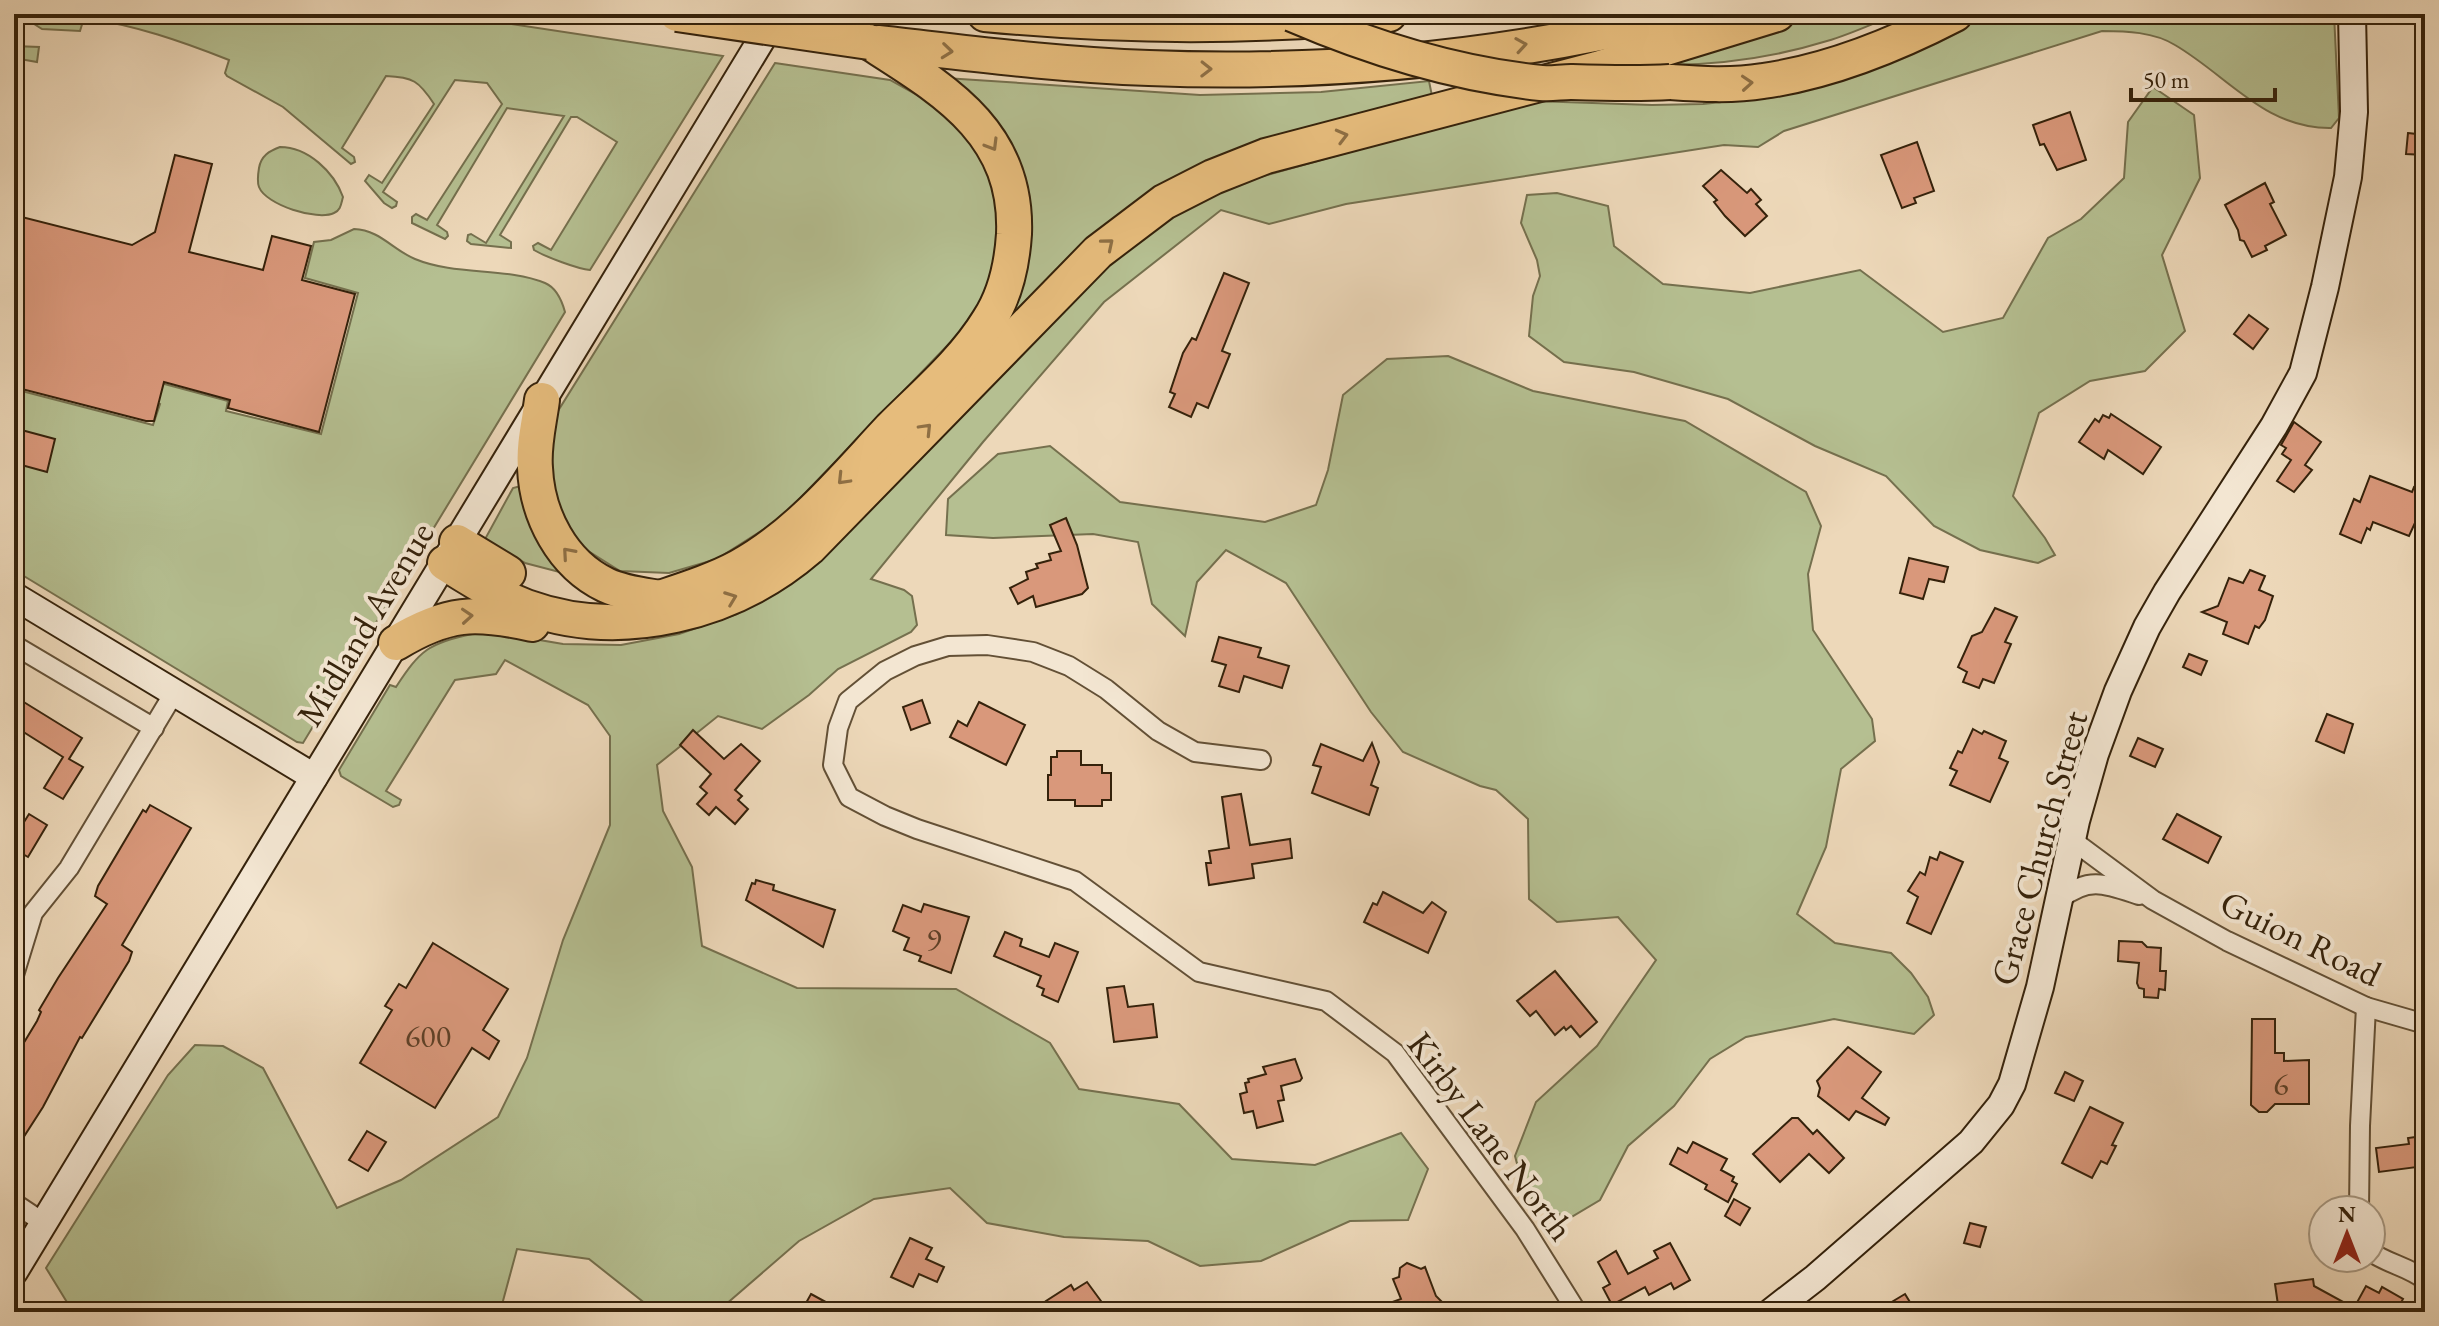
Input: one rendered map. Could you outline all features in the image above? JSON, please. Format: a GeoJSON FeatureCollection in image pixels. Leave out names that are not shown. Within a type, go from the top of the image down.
{"type":"FeatureCollection","features":[{"type":"Feature","properties":{"kind":"highway"},"geometry":{"type":"LineString","coordinates":[[677,14],[869,42],[1077,64],[1219,70],[1291,69],[1443,57],[1595,34],[1685,14]]}},
{"type":"Feature","properties":{"kind":"highway"},"geometry":{"type":"LineString","coordinates":[[985,14],[1205,25],[1389,14]]}},
{"type":"Feature","properties":{"kind":"highway"},"geometry":{"type":"LineString","coordinates":[[1292,14],[1417,59],[1542,83],[1604,85],[1670,82],[1732,84],[1781,78],[1877,48],[1955,14]]}},
{"type":"Feature","properties":{"kind":"highway"},"geometry":{"type":"LineString","coordinates":[[542,400],[535,440],[535,468],[544,517],[556,540],[571,559],[606,585],[634,594],[660,608],[688,612],[742,594],[789,565],[1098,252],[1140,218],[1189,188],[1266,156],[1597,69],[1777,14]]}},
{"type":"Feature","properties":{"kind":"highway"},"geometry":{"type":"LineString","coordinates":[[396,643],[415,631],[455,617],[490,615],[541,626],[598,631],[660,608],[740,567],[785,535],[960,357],[990,319],[1009,273],[1014,228],[1008,179],[1000,158],[988,137],[957,102],[869,42]]}},
{"type":"Feature","properties":{"kind":"highway"},"geometry":{"type":"LineString","coordinates":[[451,552],[499,595],[550,614],[601,621],[660,608]]}},
{"type":"Feature","properties":{"kind":"street","name":"Midland Avenue"},"geometry":{"type":"LineString","coordinates":[[14,1272],[777,14]]}},
{"type":"Feature","properties":{"kind":"street","name":"Grace Church Street"},"geometry":{"type":"LineString","coordinates":[[1771,1312],[1815,1278],[1971,1142],[1995,1114],[2012,1084],[2040,987],[2072,840],[2099,743],[2118,691],[2147,627],[2185,561],[2274,426],[2303,373],[2325,287],[2350,162],[2354,112],[2352,14]]}},
{"type":"Feature","properties":{"kind":"street"},"geometry":{"type":"LineString","coordinates":[[14,596],[314,777]]}},
{"type":"Feature","properties":{"kind":"street"},"geometry":{"type":"LineString","coordinates":[[14,645],[154,728]]}},
{"type":"Feature","properties":{"kind":"street","name":"Kirby Lane North"},"geometry":{"type":"LineString","coordinates":[[1261,760],[1195,752],[1158,731],[1106,689],[1069,666],[1033,652],[987,645],[948,646],[915,656],[885,671],[848,701],[838,728],[833,765],[849,797],[917,829],[1075,881],[1199,972],[1326,1001],[1395,1053],[1525,1229],[1577,1312]]}},
{"type":"Feature","properties":{"kind":"street"},"geometry":{"type":"LineString","coordinates":[[14,975],[33,913],[69,868],[174,693]]}},
{"type":"Feature","properties":{"kind":"street","name":"Guion Road"},"geometry":{"type":"LineString","coordinates":[[2072,840],[2153,900]]}},
{"type":"Feature","properties":{"kind":"street","name":"Guion Road"},"geometry":{"type":"LineString","coordinates":[[2060,899],[2074,888],[2107,884],[2153,900],[2261,957],[2366,1007],[2425,1024]]}},
{"type":"Feature","properties":{"kind":"street"},"geometry":{"type":"LineString","coordinates":[[14,909],[33,913]]}},
{"type":"Feature","properties":{"kind":"street"},"geometry":{"type":"LineString","coordinates":[[2359,1194],[2366,1007]]}},
{"type":"Feature","properties":{"kind":"street"},"geometry":{"type":"LineString","coordinates":[[14,1203],[44,1223]]}},
{"type":"Feature","properties":{"kind":"street"},"geometry":{"type":"LineString","coordinates":[[2387,1262],[2417,1273],[2425,1280]]}},
{"type":"Feature","properties":{"kind":"green space"},"geometry":{"type":"Polygon","coordinates":[[[27,14],[446,14],[723,56],[590,270],[546,256],[534,250],[533,246],[538,243],[551,250],[617,142],[577,117],[571,117],[500,235],[511,242],[511,248],[471,244],[467,241],[471,234],[486,243],[564,116],[507,108],[437,225],[447,232],[445,239],[412,223],[412,217],[416,214],[427,220],[502,104],[487,83],[455,80],[383,192],[397,202],[392,208],[365,181],[369,175],[382,183],[434,104],[414,82],[386,76],[342,148],[354,157],[355,162],[351,164],[283,107],[227,76],[229,60],[158,34],[103,21],[84,18],[80,31],[42,29],[31,22],[31,15],[27,14]]]}},
{"type":"Feature","properties":{"kind":"green space"},"geometry":{"type":"Polygon","coordinates":[[[1809,14],[1897,14],[1836,38],[1785,52],[1719,62],[1653,65],[1719,46],[1809,14]]]}},
{"type":"Feature","properties":{"kind":"green space"},"geometry":{"type":"Polygon","coordinates":[[[1986,14],[2334,14],[2339,118],[2331,128],[2286,120],[2248,98],[2167,41],[2140,33],[2102,31],[1784,131],[1758,147],[1724,145],[1346,204],[1269,224],[1221,210],[1104,302],[983,442],[871,579],[904,590],[912,596],[917,625],[911,632],[838,669],[809,695],[762,729],[718,716],[657,765],[663,811],[692,867],[702,946],[797,988],[956,989],[1050,1043],[1079,1089],[1179,1104],[1232,1159],[1315,1165],[1401,1133],[1428,1169],[1408,1220],[1350,1221],[1261,1261],[1200,1266],[1148,1241],[1064,1237],[987,1223],[950,1188],[874,1199],[799,1241],[717,1312],[656,1312],[589,1259],[517,1249],[500,1312],[73,1312],[46,1268],[168,1075],[195,1045],[223,1046],[263,1068],[337,1208],[401,1180],[498,1117],[527,1058],[563,940],[610,825],[610,736],[588,705],[505,660],[496,674],[455,680],[386,791],[401,800],[399,805],[393,807],[341,776],[339,770],[390,685],[396,687],[412,664],[427,650],[445,641],[472,634],[475,629],[563,644],[621,645],[679,634],[737,614],[801,573],[1102,268],[1183,210],[1242,182],[1533,101],[1652,105],[1759,98],[1900,54],[1986,14]]]}},
{"type":"Feature","properties":{"kind":"green space"},"geometry":{"type":"Polygon","coordinates":[[[14,46],[39,47],[37,62],[14,58],[14,46]]]}},
{"type":"Feature","properties":{"kind":"green space"},"geometry":{"type":"Polygon","coordinates":[[[775,63],[890,80],[933,104],[967,132],[990,169],[999,212],[997,271],[970,322],[780,519],[717,559],[669,573],[620,571],[574,542],[553,509],[547,458],[558,411],[775,63]]]}},
{"type":"Feature","properties":{"kind":"green space"},"geometry":{"type":"Polygon","coordinates":[[[945,78],[1200,95],[1321,92],[1429,81],[1433,101],[1226,155],[981,349],[1015,161],[979,101],[945,78]]]}},
{"type":"Feature","properties":{"kind":"green space"},"geometry":{"type":"Polygon","coordinates":[[[2153,87],[2194,115],[2200,178],[2162,255],[2185,331],[2145,371],[2090,381],[2039,413],[2013,496],[2055,555],[2038,563],[1980,550],[1934,526],[1886,476],[1815,446],[1728,399],[1634,372],[1564,362],[1529,336],[1533,296],[1540,276],[1537,260],[1521,223],[1527,195],[1557,193],[1608,206],[1614,246],[1663,284],[1750,293],[1860,270],[1943,332],[2003,318],[2048,238],[2081,219],[2124,178],[2128,122],[2153,87]]]}},
{"type":"Feature","properties":{"kind":"green space"},"geometry":{"type":"Polygon","coordinates":[[[280,147],[310,156],[326,170],[343,197],[338,210],[326,215],[305,213],[281,205],[264,194],[258,183],[260,164],[266,154],[280,147]]]}},
{"type":"Feature","properties":{"kind":"green space"},"geometry":{"type":"Polygon","coordinates":[[[354,229],[371,233],[407,255],[431,264],[514,275],[545,283],[556,291],[565,312],[303,743],[14,570],[14,389],[153,425],[160,404],[153,401],[157,382],[228,401],[226,411],[321,434],[358,293],[305,278],[314,242],[331,240],[354,229]]]}},
{"type":"Feature","properties":{"kind":"green space"},"geometry":{"type":"Polygon","coordinates":[[[1448,356],[1533,391],[1685,421],[1806,492],[1821,526],[1808,574],[1813,630],[1872,719],[1875,741],[1841,769],[1826,847],[1797,914],[1835,943],[1891,953],[1911,973],[1928,997],[1934,1015],[1914,1034],[1834,1019],[1746,1037],[1710,1059],[1674,1106],[1628,1146],[1600,1200],[1568,1219],[1525,1194],[1515,1156],[1536,1102],[1597,1046],[1656,960],[1618,917],[1557,922],[1529,899],[1528,819],[1496,790],[1403,752],[1371,712],[1286,583],[1226,550],[1197,582],[1185,636],[1152,604],[1138,542],[1093,534],[993,538],[946,535],[948,499],[998,454],[1050,446],[1120,502],[1265,522],[1316,505],[1328,470],[1343,395],[1387,359],[1448,356]]]}},
{"type":"Feature","properties":{"kind":"green space"},"geometry":{"type":"Polygon","coordinates":[[[521,486],[567,574],[525,563],[484,541],[513,488],[521,486]]]}},
{"type":"Feature","properties":{"kind":"building"},"geometry":{"type":"Polygon","coordinates":[[[2070,112],[2086,160],[2057,170],[2044,144],[2040,145],[2033,125],[2070,112]]]}},
{"type":"Feature","properties":{"kind":"building"},"geometry":{"type":"Polygon","coordinates":[[[2408,133],[2425,135],[2425,155],[2406,154],[2408,133]]]}},
{"type":"Feature","properties":{"kind":"building"},"geometry":{"type":"Polygon","coordinates":[[[1917,142],[1934,191],[1914,198],[1916,203],[1902,208],[1881,155],[1917,142]]]}},
{"type":"Feature","properties":{"kind":"building"},"geometry":{"type":"Polygon","coordinates":[[[175,155],[212,164],[189,252],[263,270],[272,236],[311,246],[302,280],[355,294],[319,432],[228,408],[230,400],[164,382],[154,421],[14,387],[14,215],[132,245],[155,232],[175,155]]]}},
{"type":"Feature","properties":{"kind":"building"},"geometry":{"type":"Polygon","coordinates":[[[1721,170],[1747,193],[1751,189],[1761,200],[1756,204],[1767,216],[1745,236],[1725,216],[1714,202],[1717,200],[1703,186],[1721,170]]]}},
{"type":"Feature","properties":{"kind":"building"},"geometry":{"type":"Polygon","coordinates":[[[2265,183],[2274,202],[2270,204],[2286,235],[2252,257],[2244,241],[2240,240],[2225,205],[2265,183]]]}},
{"type":"Feature","properties":{"kind":"building"},"geometry":{"type":"Polygon","coordinates":[[[1224,273],[1249,283],[1222,351],[1230,354],[1208,408],[1197,403],[1191,417],[1169,407],[1175,394],[1170,392],[1183,353],[1192,338],[1196,340],[1224,273]]]}},
{"type":"Feature","properties":{"kind":"building"},"geometry":{"type":"Polygon","coordinates":[[[2249,315],[2268,329],[2253,349],[2234,334],[2249,315]]]}},
{"type":"Feature","properties":{"kind":"building"},"geometry":{"type":"Polygon","coordinates":[[[2111,414],[2161,447],[2143,474],[2108,450],[2104,459],[2079,442],[2095,419],[2099,422],[2103,415],[2109,418],[2111,414]]]}},
{"type":"Feature","properties":{"kind":"building"},"geometry":{"type":"Polygon","coordinates":[[[2294,422],[2321,442],[2305,465],[2312,470],[2294,492],[2277,481],[2291,460],[2282,454],[2286,448],[2281,445],[2294,422]]]}},
{"type":"Feature","properties":{"kind":"building"},"geometry":{"type":"Polygon","coordinates":[[[14,428],[55,439],[47,472],[14,463],[14,428]]]}},
{"type":"Feature","properties":{"kind":"building"},"geometry":{"type":"Polygon","coordinates":[[[2370,476],[2412,492],[2414,487],[2425,492],[2425,501],[2409,536],[2373,522],[2361,543],[2340,534],[2354,499],[2360,502],[2370,476]]]}},
{"type":"Feature","properties":{"kind":"building"},"geometry":{"type":"Polygon","coordinates":[[[1066,518],[1088,588],[1082,594],[1036,607],[1033,596],[1018,604],[1010,588],[1028,579],[1026,572],[1038,568],[1036,564],[1051,560],[1049,554],[1061,551],[1050,525],[1066,518]]]}},
{"type":"Feature","properties":{"kind":"building"},"geometry":{"type":"Polygon","coordinates":[[[1909,558],[1948,567],[1944,582],[1929,579],[1923,599],[1900,593],[1909,558]]]}},
{"type":"Feature","properties":{"kind":"building"},"geometry":{"type":"Polygon","coordinates":[[[2250,570],[2265,576],[2259,590],[2273,596],[2265,620],[2259,628],[2255,626],[2248,644],[2223,634],[2227,622],[2202,612],[2218,606],[2229,578],[2243,583],[2250,570]]]}},
{"type":"Feature","properties":{"kind":"building"},"geometry":{"type":"Polygon","coordinates":[[[1995,608],[2017,617],[2005,642],[2011,644],[1994,683],[1983,679],[1979,688],[1963,682],[1967,672],[1958,667],[1972,636],[1982,632],[1995,608]]]}},
{"type":"Feature","properties":{"kind":"building"},"geometry":{"type":"Polygon","coordinates":[[[1219,637],[1261,648],[1258,657],[1289,666],[1282,688],[1244,676],[1239,692],[1219,686],[1226,665],[1212,661],[1219,637]]]}},
{"type":"Feature","properties":{"kind":"building"},"geometry":{"type":"Polygon","coordinates":[[[2189,654],[2207,661],[2201,675],[2183,667],[2189,654]]]}},
{"type":"Feature","properties":{"kind":"building"},"geometry":{"type":"Polygon","coordinates":[[[14,696],[82,738],[69,759],[83,767],[63,799],[44,788],[63,757],[14,726],[14,696]]]}},
{"type":"Feature","properties":{"kind":"building"},"geometry":{"type":"Polygon","coordinates":[[[922,700],[930,723],[911,730],[903,707],[922,700]]]}},
{"type":"Feature","properties":{"kind":"building"},"geometry":{"type":"Polygon","coordinates":[[[979,702],[1025,725],[1006,765],[950,737],[958,721],[967,726],[979,702]]]}},
{"type":"Feature","properties":{"kind":"building"},"geometry":{"type":"Polygon","coordinates":[[[2327,714],[2353,724],[2344,753],[2316,741],[2327,714]]]}},
{"type":"Feature","properties":{"kind":"building"},"geometry":{"type":"Polygon","coordinates":[[[1973,729],[2006,741],[1999,758],[2008,762],[1990,802],[1950,785],[1957,771],[1950,768],[1958,751],[1962,753],[1973,729]]]}},
{"type":"Feature","properties":{"kind":"building"},"geometry":{"type":"Polygon","coordinates":[[[693,730],[724,759],[741,744],[760,761],[735,790],[742,796],[738,800],[748,809],[735,824],[716,807],[709,815],[697,804],[707,793],[700,787],[711,774],[680,745],[693,730]]]}},
{"type":"Feature","properties":{"kind":"building"},"geometry":{"type":"Polygon","coordinates":[[[2138,738],[2163,749],[2155,767],[2130,756],[2138,738]]]}},
{"type":"Feature","properties":{"kind":"building"},"geometry":{"type":"Polygon","coordinates":[[[1372,743],[1379,762],[1371,785],[1378,788],[1369,815],[1312,793],[1321,767],[1313,765],[1321,744],[1363,761],[1372,743]]]}},
{"type":"Feature","properties":{"kind":"building"},"geometry":{"type":"Polygon","coordinates":[[[1057,751],[1081,751],[1081,765],[1102,765],[1102,773],[1111,773],[1111,800],[1102,800],[1102,806],[1075,806],[1075,800],[1048,800],[1051,757],[1057,757],[1057,751]]]}},
{"type":"Feature","properties":{"kind":"building"},"geometry":{"type":"Polygon","coordinates":[[[1241,794],[1250,845],[1290,839],[1292,858],[1252,864],[1254,878],[1209,885],[1206,863],[1211,863],[1209,851],[1229,848],[1222,797],[1241,794]]]}},
{"type":"Feature","properties":{"kind":"building"},"geometry":{"type":"Polygon","coordinates":[[[150,805],[191,828],[122,945],[132,952],[129,961],[80,1037],[43,1107],[14,1152],[14,1059],[58,978],[107,904],[95,896],[98,886],[143,810],[146,812],[150,805]]]}},
{"type":"Feature","properties":{"kind":"building"},"geometry":{"type":"Polygon","coordinates":[[[29,814],[47,825],[28,857],[14,849],[14,838],[29,814]]]}},
{"type":"Feature","properties":{"kind":"building"},"geometry":{"type":"Polygon","coordinates":[[[2177,814],[2221,837],[2208,863],[2163,839],[2177,814]]]}},
{"type":"Feature","properties":{"kind":"building"},"geometry":{"type":"Polygon","coordinates":[[[1940,852],[1963,862],[1931,934],[1907,923],[1918,897],[1908,891],[1920,872],[1925,875],[1930,857],[1937,860],[1940,852]]]}},
{"type":"Feature","properties":{"kind":"building"},"geometry":{"type":"Polygon","coordinates":[[[756,880],[774,885],[773,890],[835,910],[823,947],[746,900],[756,880]]]}},
{"type":"Feature","properties":{"kind":"building"},"geometry":{"type":"Polygon","coordinates":[[[1383,892],[1423,913],[1432,902],[1446,912],[1428,953],[1364,922],[1373,903],[1377,905],[1383,892]]]}},
{"type":"Feature","properties":{"kind":"building"},"geometry":{"type":"Polygon","coordinates":[[[924,904],[969,917],[951,973],[919,961],[921,956],[904,950],[909,938],[893,931],[903,905],[921,912],[924,904]]]}},
{"type":"Feature","properties":{"kind":"building"},"geometry":{"type":"Polygon","coordinates":[[[1005,932],[1022,939],[1020,946],[1049,957],[1055,943],[1078,952],[1058,1002],[1042,995],[1044,989],[1037,986],[1041,976],[994,956],[1005,932]]]}},
{"type":"Feature","properties":{"kind":"building"},"geometry":{"type":"Polygon","coordinates":[[[2119,941],[2142,942],[2147,947],[2161,948],[2160,971],[2166,971],[2165,990],[2159,989],[2158,998],[2144,997],[2144,989],[2139,988],[2139,963],[2118,961],[2119,941]]]}},
{"type":"Feature","properties":{"kind":"building"},"geometry":{"type":"Polygon","coordinates":[[[433,943],[508,989],[483,1030],[499,1041],[489,1059],[472,1048],[435,1108],[360,1063],[392,1010],[385,1006],[399,984],[406,988],[433,943]]]}},
{"type":"Feature","properties":{"kind":"building"},"geometry":{"type":"Polygon","coordinates":[[[1555,971],[1597,1022],[1580,1037],[1571,1026],[1566,1030],[1564,1027],[1555,1035],[1536,1011],[1530,1016],[1517,1001],[1555,971]]]}},
{"type":"Feature","properties":{"kind":"building"},"geometry":{"type":"Polygon","coordinates":[[[1124,986],[1128,1007],[1153,1004],[1157,1037],[1114,1042],[1107,988],[1124,986]]]}},
{"type":"Feature","properties":{"kind":"building"},"geometry":{"type":"Polygon","coordinates":[[[2252,1019],[2275,1019],[2275,1053],[2284,1053],[2284,1061],[2309,1060],[2309,1104],[2275,1104],[2267,1112],[2259,1112],[2251,1105],[2252,1019]]]}},
{"type":"Feature","properties":{"kind":"building"},"geometry":{"type":"Polygon","coordinates":[[[1848,1047],[1881,1072],[1862,1098],[1889,1118],[1885,1125],[1856,1111],[1849,1120],[1818,1096],[1820,1088],[1817,1081],[1848,1047]]]}},
{"type":"Feature","properties":{"kind":"building"},"geometry":{"type":"Polygon","coordinates":[[[1295,1059],[1302,1078],[1281,1086],[1284,1100],[1278,1101],[1283,1121],[1257,1128],[1253,1111],[1244,1113],[1240,1094],[1247,1092],[1245,1083],[1249,1082],[1248,1079],[1266,1074],[1263,1067],[1295,1059]]]}},
{"type":"Feature","properties":{"kind":"building"},"geometry":{"type":"Polygon","coordinates":[[[2065,1072],[2083,1081],[2074,1101],[2055,1093],[2065,1072]]]}},
{"type":"Feature","properties":{"kind":"building"},"geometry":{"type":"Polygon","coordinates":[[[2090,1107],[2123,1123],[2107,1164],[2101,1161],[2092,1178],[2062,1163],[2090,1107]]]}},
{"type":"Feature","properties":{"kind":"building"},"geometry":{"type":"Polygon","coordinates":[[[1792,1118],[1798,1118],[1813,1134],[1817,1130],[1844,1158],[1829,1173],[1809,1154],[1780,1182],[1753,1154],[1792,1118]]]}},
{"type":"Feature","properties":{"kind":"building"},"geometry":{"type":"Polygon","coordinates":[[[367,1131],[386,1142],[368,1171],[349,1160],[367,1131]]]}},
{"type":"Feature","properties":{"kind":"building"},"geometry":{"type":"Polygon","coordinates":[[[2423,1136],[2425,1166],[2379,1172],[2376,1148],[2409,1144],[2408,1138],[2423,1136]]]}},
{"type":"Feature","properties":{"kind":"building"},"geometry":{"type":"Polygon","coordinates":[[[1693,1142],[1727,1159],[1721,1170],[1734,1177],[1732,1181],[1737,1184],[1728,1202],[1705,1189],[1707,1185],[1670,1164],[1678,1148],[1687,1153],[1693,1142]]]}},
{"type":"Feature","properties":{"kind":"building"},"geometry":{"type":"Polygon","coordinates":[[[1734,1199],[1750,1208],[1740,1225],[1725,1216],[1734,1199]]]}},
{"type":"Feature","properties":{"kind":"building"},"geometry":{"type":"Polygon","coordinates":[[[1970,1223],[1986,1227],[1980,1247],[1964,1243],[1970,1223]]]}},
{"type":"Feature","properties":{"kind":"building"},"geometry":{"type":"Polygon","coordinates":[[[910,1238],[932,1248],[926,1259],[944,1267],[937,1282],[919,1274],[913,1287],[891,1277],[910,1238]]]}},
{"type":"Feature","properties":{"kind":"building"},"geometry":{"type":"Polygon","coordinates":[[[1670,1243],[1690,1280],[1674,1289],[1671,1283],[1649,1295],[1645,1287],[1612,1305],[1603,1288],[1610,1284],[1598,1262],[1616,1251],[1628,1274],[1658,1258],[1654,1251],[1670,1243]]]}},
{"type":"Feature","properties":{"kind":"building"},"geometry":{"type":"Polygon","coordinates":[[[1407,1263],[1421,1269],[1425,1267],[1436,1296],[1452,1312],[1370,1312],[1401,1299],[1393,1279],[1399,1277],[1400,1268],[1407,1263]]]}},
{"type":"Feature","properties":{"kind":"building"},"geometry":{"type":"Polygon","coordinates":[[[2313,1279],[2314,1286],[2354,1308],[2366,1286],[2379,1293],[2382,1287],[2403,1299],[2396,1312],[2279,1312],[2275,1284],[2313,1279]]]}},
{"type":"Feature","properties":{"kind":"building"},"geometry":{"type":"Polygon","coordinates":[[[1087,1282],[1109,1312],[1054,1312],[1046,1301],[1071,1285],[1074,1290],[1087,1282]]]}},
{"type":"Feature","properties":{"kind":"building"},"geometry":{"type":"Polygon","coordinates":[[[811,1294],[844,1312],[801,1312],[811,1294]]]}},
{"type":"Feature","properties":{"kind":"building"},"geometry":{"type":"Polygon","coordinates":[[[1905,1294],[1916,1312],[1875,1312],[1905,1294]]]}}]}
